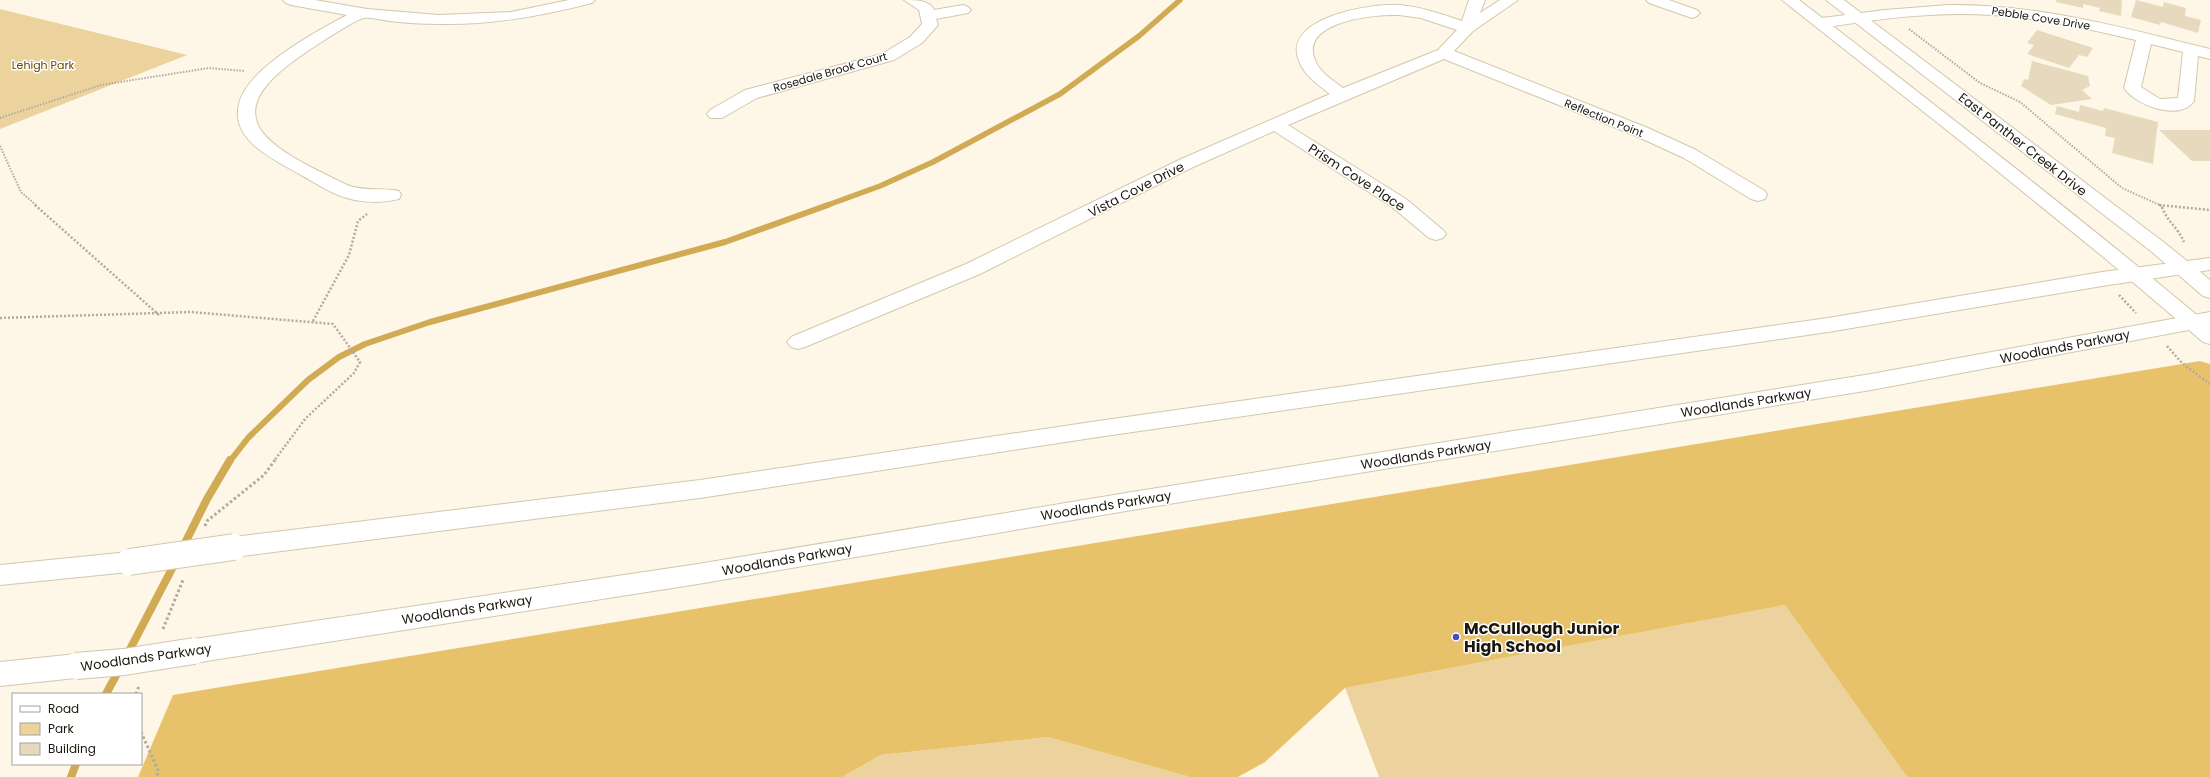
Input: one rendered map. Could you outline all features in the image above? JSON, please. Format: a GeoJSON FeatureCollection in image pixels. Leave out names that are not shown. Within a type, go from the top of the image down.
{"type":"FeatureCollection","features":[{"type":"Feature","properties":{"kind":"street"},"geometry":{"type":"LineString","coordinates":[[291,0],[359,14],[422,21],[479,20],[545,11],[587,0]]}},
{"type":"Feature","properties":{"kind":"street"},"geometry":{"type":"LineString","coordinates":[[912,0],[926,8],[928,16],[963,10]]}},
{"type":"Feature","properties":{"kind":"street","name":"Vista Cove Drive"},"geometry":{"type":"LineString","coordinates":[[1467,28],[1477,0]]}},
{"type":"Feature","properties":{"kind":"street","name":"Vista Cove Drive"},"geometry":{"type":"LineString","coordinates":[[798,342],[973,269],[1185,164],[1341,95],[1444,53],[1467,28],[1510,0]]}},
{"type":"Feature","properties":{"kind":"street"},"geometry":{"type":"LineString","coordinates":[[1654,0],[1692,14]]}},
{"type":"Feature","properties":{"kind":"street"},"geometry":{"type":"LineString","coordinates":[[1790,0],[1822,23],[1958,130],[2135,274],[2200,321],[2210,338]]}},
{"type":"Feature","properties":{"kind":"street","name":"East Panther Creek Drive"},"geometry":{"type":"LineString","coordinates":[[1834,0],[2182,267],[2210,291]]}},
{"type":"Feature","properties":{"kind":"street"},"geometry":{"type":"LineString","coordinates":[[1341,95],[1314,71],[1304,56],[1304,44],[1311,33],[1323,25],[1358,13],[1399,10],[1422,13],[1467,28]]}},
{"type":"Feature","properties":{"kind":"street","name":"Pebble Cove Drive"},"geometry":{"type":"LineString","coordinates":[[1822,23],[1858,17],[1932,10],[1992,10],[2070,20],[2210,54]]}},
{"type":"Feature","properties":{"kind":"street"},"geometry":{"type":"LineString","coordinates":[[359,14],[325,33],[266,73],[253,89],[246,105],[246,118],[251,131],[262,143],[276,154],[352,194],[392,195]]}},
{"type":"Feature","properties":{"kind":"street","name":"Rosedale Brook Court"},"geometry":{"type":"LineString","coordinates":[[716,114],[751,94],[888,57],[916,40],[930,25],[928,16]]}},
{"type":"Feature","properties":{"kind":"street"},"geometry":{"type":"LineString","coordinates":[[2144,38],[2132,88],[2137,94],[2167,106],[2179,105],[2186,101],[2191,50]]}},
{"type":"Feature","properties":{"kind":"street","name":"Reflection Point"},"geometry":{"type":"LineString","coordinates":[[1444,53],[1655,138],[1690,154],[1758,195]]}},
{"type":"Feature","properties":{"kind":"street","name":"Prism Cove Place"},"geometry":{"type":"LineString","coordinates":[[1275,124],[1400,203],[1436,234]]}},
{"type":"Feature","properties":{"kind":"street"},"geometry":{"type":"LineString","coordinates":[[0,575],[129,562],[234,547],[700,488],[1098,429],[1820,326],[2135,274],[2210,264]]}},
{"type":"Feature","properties":{"kind":"street","name":"Woodlands Parkway"},"geometry":{"type":"LineString","coordinates":[[0,674],[124,662],[698,574],[1132,501],[1871,382],[2200,321]]}},
{"type":"Feature","properties":{"kind":"path"},"geometry":{"type":"LineString","coordinates":[[1884,14],[1908,29],[1980,83],[2020,102],[2122,188],[2162,206],[2210,210]]}},
{"type":"Feature","properties":{"kind":"path"},"geometry":{"type":"LineString","coordinates":[[0,118],[101,85],[209,68],[266,73]]}},
{"type":"Feature","properties":{"kind":"path"},"geometry":{"type":"LineString","coordinates":[[0,146],[22,192],[159,314]]}},
{"type":"Feature","properties":{"kind":"path"},"geometry":{"type":"LineString","coordinates":[[313,321],[349,255],[358,221],[392,195]]}},
{"type":"Feature","properties":{"kind":"path"},"geometry":{"type":"LineString","coordinates":[[0,318],[191,312],[313,321],[333,324],[360,362],[354,373],[305,419],[264,475],[207,521],[204,528]]}},
{"type":"Feature","properties":{"kind":"path"},"geometry":{"type":"LineString","coordinates":[[160,636],[183,579]]}},
{"type":"Feature","properties":{"kind":"path"},"geometry":{"type":"LineString","coordinates":[[136,693],[142,680]]}},
{"type":"Feature","properties":{"kind":"path"},"geometry":{"type":"LineString","coordinates":[[142,734],[158,770],[157,777]]}},
{"type":"Feature","properties":{"kind":"green space","name":"Lehigh Park"},"geometry":{"type":"Polygon","coordinates":[[[0,9],[187,55],[0,129],[0,9]]]}},
{"type":"Feature","properties":{"kind":"green space"},"geometry":{"type":"Polygon","coordinates":[[[1785,605],[1907,777],[1379,777],[1345,688],[1785,605]]]}},
{"type":"Feature","properties":{"kind":"green space"},"geometry":{"type":"Polygon","coordinates":[[[1048,737],[1190,777],[842,777],[881,755],[1048,737]]]}},
{"type":"Feature","properties":{"kind":"shaded area","name":"McCullough Junior High School"},"geometry":{"type":"Polygon","coordinates":[[[2200,361],[2210,364],[2210,777],[1907,777],[1785,605],[1345,688],[1265,762],[1238,777],[1190,777],[1048,737],[881,755],[842,777],[138,777],[173,695],[2200,361]]]}},
{"type":"Feature","properties":{"kind":"building"},"geometry":{"type":"Polygon","coordinates":[[[2056,0],[2122,0],[2121,16],[2099,11],[2100,8],[2083,4],[2083,8],[2056,2],[2056,0]]]}},
{"type":"Feature","properties":{"kind":"building"},"geometry":{"type":"Polygon","coordinates":[[[2136,0],[2163,7],[2164,2],[2186,8],[2185,16],[2201,20],[2198,33],[2161,22],[2160,25],[2131,17],[2136,0]]]}},
{"type":"Feature","properties":{"kind":"building"},"geometry":{"type":"Polygon","coordinates":[[[2037,30],[2093,48],[2087,57],[2079,55],[2069,68],[2027,54],[2034,45],[2027,43],[2037,30]]]}},
{"type":"Feature","properties":{"kind":"building"},"geometry":{"type":"Polygon","coordinates":[[[2032,61],[2088,76],[2090,86],[2082,90],[2092,99],[2051,105],[2021,86],[2024,79],[2028,80],[2032,61]]]}},
{"type":"Feature","properties":{"kind":"building"},"geometry":{"type":"Polygon","coordinates":[[[2080,105],[2103,111],[2104,108],[2158,122],[2153,164],[2112,153],[2115,138],[2105,136],[2106,128],[2055,114],[2057,106],[2079,112],[2080,105]]]}},
{"type":"Feature","properties":{"kind":"building"},"geometry":{"type":"Polygon","coordinates":[[[2159,130],[2210,130],[2210,161],[2192,161],[2159,130]]]}},
{"type":"Feature","properties":{"kind":"waterway"},"geometry":{"type":"LineString","coordinates":[[825,206],[880,186],[933,162],[1060,94],[1139,36],[1180,0]]}},
{"type":"Feature","properties":{"kind":"waterway"},"geometry":{"type":"LineString","coordinates":[[230,461],[248,438],[308,380],[339,357],[365,344],[430,322],[725,242],[828,205]]}},
{"type":"Feature","properties":{"kind":"waterway"},"geometry":{"type":"LineString","coordinates":[[182,549],[207,499],[230,460]]}},
{"type":"Feature","properties":{"kind":"waterway"},"geometry":{"type":"LineString","coordinates":[[127,655],[176,561]]}},
{"type":"Feature","properties":{"kind":"waterway"},"geometry":{"type":"LineString","coordinates":[[107,693],[120,668]]}},
{"type":"Feature","properties":{"kind":"waterway"},"geometry":{"type":"LineString","coordinates":[[71,777],[76,765]]}},
{"type":"Feature","properties":{"kind":"place","name":"McCullough Junior High School"},"geometry":{"type":"Point","coordinates":[1456,637]}}]}
